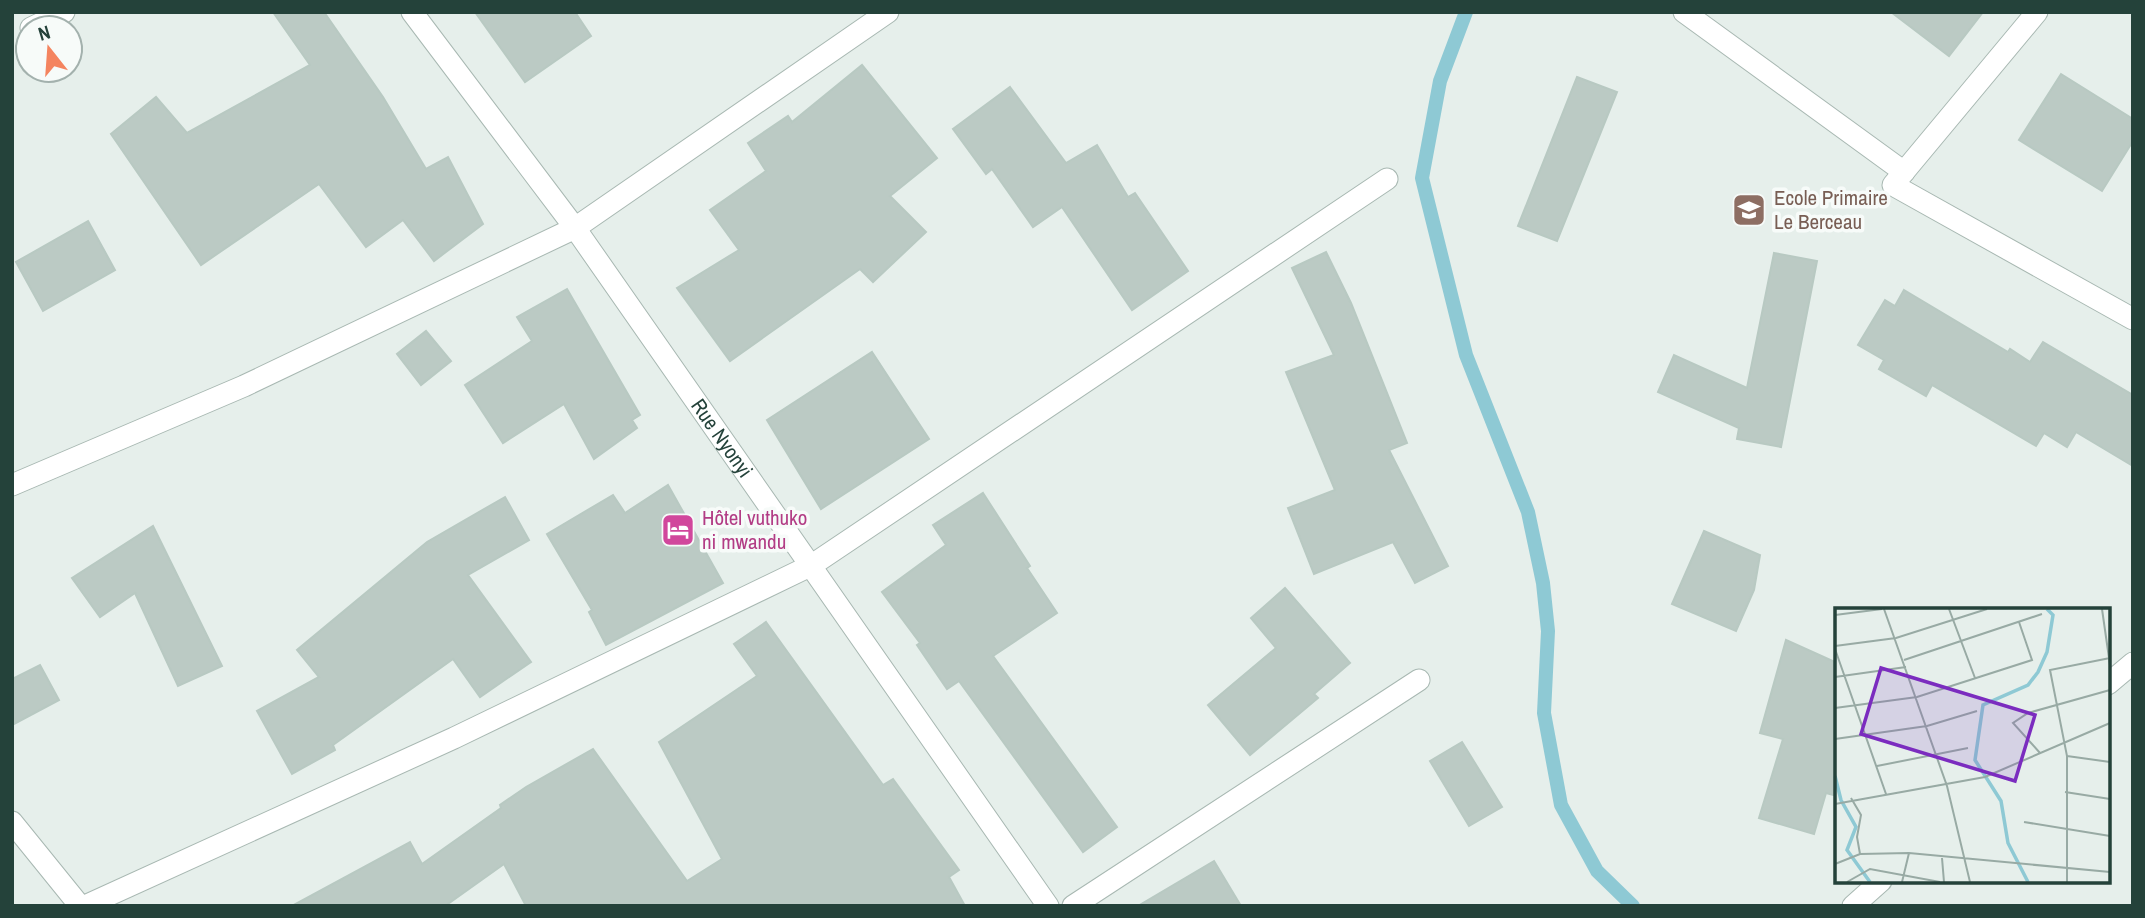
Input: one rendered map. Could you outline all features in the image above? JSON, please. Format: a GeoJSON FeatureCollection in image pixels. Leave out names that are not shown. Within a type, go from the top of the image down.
{"type":"FeatureCollection","features":[{"type":"Feature","properties":{"kind":"street","name":"Rue Nyonyi"},"geometry":{"type":"LineString","coordinates":[[412,12],[575,228],[1048,906]]}},
{"type":"Feature","properties":{"kind":"street"},"geometry":{"type":"LineString","coordinates":[[12,485],[244,386],[575,228],[888,12]]}},
{"type":"Feature","properties":{"kind":"street"},"geometry":{"type":"LineString","coordinates":[[1684,12],[1904,172]]}},
{"type":"Feature","properties":{"kind":"street"},"geometry":{"type":"LineString","coordinates":[[2037,12],[1893,185],[2133,319]]}},
{"type":"Feature","properties":{"kind":"street"},"geometry":{"type":"LineString","coordinates":[[85,906],[454,738],[812,565],[1387,179]]}},
{"type":"Feature","properties":{"kind":"street"},"geometry":{"type":"LineString","coordinates":[[2110,682],[2133,663]]}},
{"type":"Feature","properties":{"kind":"street"},"geometry":{"type":"LineString","coordinates":[[1073,906],[1419,680]]}},
{"type":"Feature","properties":{"kind":"street"},"geometry":{"type":"LineString","coordinates":[[12,822],[80,906]]}},
{"type":"Feature","properties":{"kind":"street"},"geometry":{"type":"LineString","coordinates":[[1853,906],[1879,883]]}},
{"type":"Feature","properties":{"kind":"building"},"geometry":{"type":"Polygon","coordinates":[[[273,12],[324,12],[383,97],[426,169],[448,157],[483,224],[434,261],[403,220],[366,247],[319,184],[201,265],[111,134],[156,97],[187,133],[310,65],[273,12]]]}},
{"type":"Feature","properties":{"kind":"building"},"geometry":{"type":"Polygon","coordinates":[[[475,12],[575,12],[591,36],[525,82],[475,12]]]}},
{"type":"Feature","properties":{"kind":"building"},"geometry":{"type":"Polygon","coordinates":[[[1891,12],[1983,12],[1949,56],[1891,12]]]}},
{"type":"Feature","properties":{"kind":"building"},"geometry":{"type":"Polygon","coordinates":[[[862,65],[937,158],[890,196],[926,232],[873,282],[860,269],[730,361],[677,288],[739,250],[710,210],[766,171],[748,143],[788,116],[792,122],[862,65]]]}},
{"type":"Feature","properties":{"kind":"building"},"geometry":{"type":"Polygon","coordinates":[[[2061,74],[2133,119],[2133,141],[2102,191],[2019,140],[2061,74]]]}},
{"type":"Feature","properties":{"kind":"building"},"geometry":{"type":"Polygon","coordinates":[[[1577,77],[1617,92],[1557,241],[1518,226],[1577,77]]]}},
{"type":"Feature","properties":{"kind":"building"},"geometry":{"type":"Polygon","coordinates":[[[1010,87],[1066,163],[1097,145],[1128,197],[1135,193],[1188,271],[1132,310],[1062,207],[1033,227],[992,169],[986,174],[953,129],[1010,87]]]}},
{"type":"Feature","properties":{"kind":"building"},"geometry":{"type":"Polygon","coordinates":[[[88,221],[115,270],[43,311],[16,262],[88,221]]]}},
{"type":"Feature","properties":{"kind":"building"},"geometry":{"type":"Polygon","coordinates":[[[1326,252],[1351,303],[1407,443],[1389,450],[1448,566],[1415,583],[1393,542],[1314,574],[1288,508],[1335,490],[1286,372],[1334,355],[1292,268],[1326,252]]]}},
{"type":"Feature","properties":{"kind":"building"},"geometry":{"type":"Polygon","coordinates":[[[1774,253],[1817,261],[1781,447],[1737,439],[1739,428],[1658,392],[1674,355],[1747,388],[1774,253]]]}},
{"type":"Feature","properties":{"kind":"building"},"geometry":{"type":"Polygon","coordinates":[[[567,289],[640,415],[632,420],[637,428],[594,459],[564,404],[503,443],[465,385],[532,341],[517,317],[567,289]]]}},
{"type":"Feature","properties":{"kind":"building"},"geometry":{"type":"Polygon","coordinates":[[[1904,290],[2008,352],[2010,349],[2030,362],[2043,342],[2133,395],[2133,466],[2076,432],[2067,447],[2044,433],[2036,446],[1932,385],[1926,396],[1879,369],[1884,360],[1858,345],[1885,300],[1895,306],[1904,290]]]}},
{"type":"Feature","properties":{"kind":"building"},"geometry":{"type":"Polygon","coordinates":[[[426,331],[451,361],[421,385],[397,354],[426,331]]]}},
{"type":"Feature","properties":{"kind":"building"},"geometry":{"type":"Polygon","coordinates":[[[872,352],[929,439],[821,509],[767,420],[872,352]]]}},
{"type":"Feature","properties":{"kind":"building"},"geometry":{"type":"Polygon","coordinates":[[[668,485],[723,583],[606,645],[589,612],[592,610],[547,534],[613,495],[625,513],[668,485]]]}},
{"type":"Feature","properties":{"kind":"building"},"geometry":{"type":"Polygon","coordinates":[[[983,493],[1057,613],[993,656],[1117,827],[1083,852],[959,681],[947,689],[917,645],[920,643],[882,592],[946,545],[933,525],[983,493]]]}},
{"type":"Feature","properties":{"kind":"building"},"geometry":{"type":"Polygon","coordinates":[[[505,497],[529,540],[468,575],[531,662],[480,697],[453,659],[333,745],[335,750],[292,774],[257,711],[319,677],[297,650],[427,542],[505,497]]]}},
{"type":"Feature","properties":{"kind":"building"},"geometry":{"type":"Polygon","coordinates":[[[153,526],[222,666],[178,686],[135,593],[100,617],[72,578],[153,526]]]}},
{"type":"Feature","properties":{"kind":"building"},"geometry":{"type":"Polygon","coordinates":[[[1704,531],[1760,555],[1754,590],[1736,631],[1672,604],[1704,531]]]}},
{"type":"Feature","properties":{"kind":"building"},"geometry":{"type":"Polygon","coordinates":[[[1285,588],[1350,663],[1314,694],[1318,698],[1250,755],[1208,705],[1276,648],[1251,618],[1285,588]]]}},
{"type":"Feature","properties":{"kind":"building"},"geometry":{"type":"Polygon","coordinates":[[[766,622],[883,785],[893,779],[959,870],[949,877],[965,906],[526,906],[504,864],[445,906],[292,906],[410,842],[422,864],[526,787],[593,749],[687,881],[722,859],[659,742],[757,676],[734,644],[766,622]]]}},
{"type":"Feature","properties":{"kind":"building"},"geometry":{"type":"Polygon","coordinates":[[[1786,640],[1835,662],[1835,795],[1826,793],[1814,834],[1759,818],[1783,739],[1760,733],[1786,640]]]}},
{"type":"Feature","properties":{"kind":"building"},"geometry":{"type":"Polygon","coordinates":[[[40,665],[59,700],[12,725],[12,679],[40,665]]]}},
{"type":"Feature","properties":{"kind":"building"},"geometry":{"type":"Polygon","coordinates":[[[1462,742],[1502,807],[1469,826],[1430,761],[1462,742]]]}},
{"type":"Feature","properties":{"kind":"building"},"geometry":{"type":"Polygon","coordinates":[[[1214,861],[1241,906],[1138,906],[1214,861]]]}},
{"type":"Feature","properties":{"kind":"waterway"},"geometry":{"type":"LineString","coordinates":[[1466,12],[1440,81],[1422,178],[1466,355],[1528,512],[1543,583],[1548,631],[1544,713],[1561,805],[1597,871],[1633,906]]}},
{"type":"Feature","properties":{"kind":"place","name":"Ecole Primaire Le Berceau"},"geometry":{"type":"Point","coordinates":[1749,210]}},
{"type":"Feature","properties":{"kind":"place","name":"Hôtel vuthuko ni mwandu"},"geometry":{"type":"Point","coordinates":[678,530]}}]}
